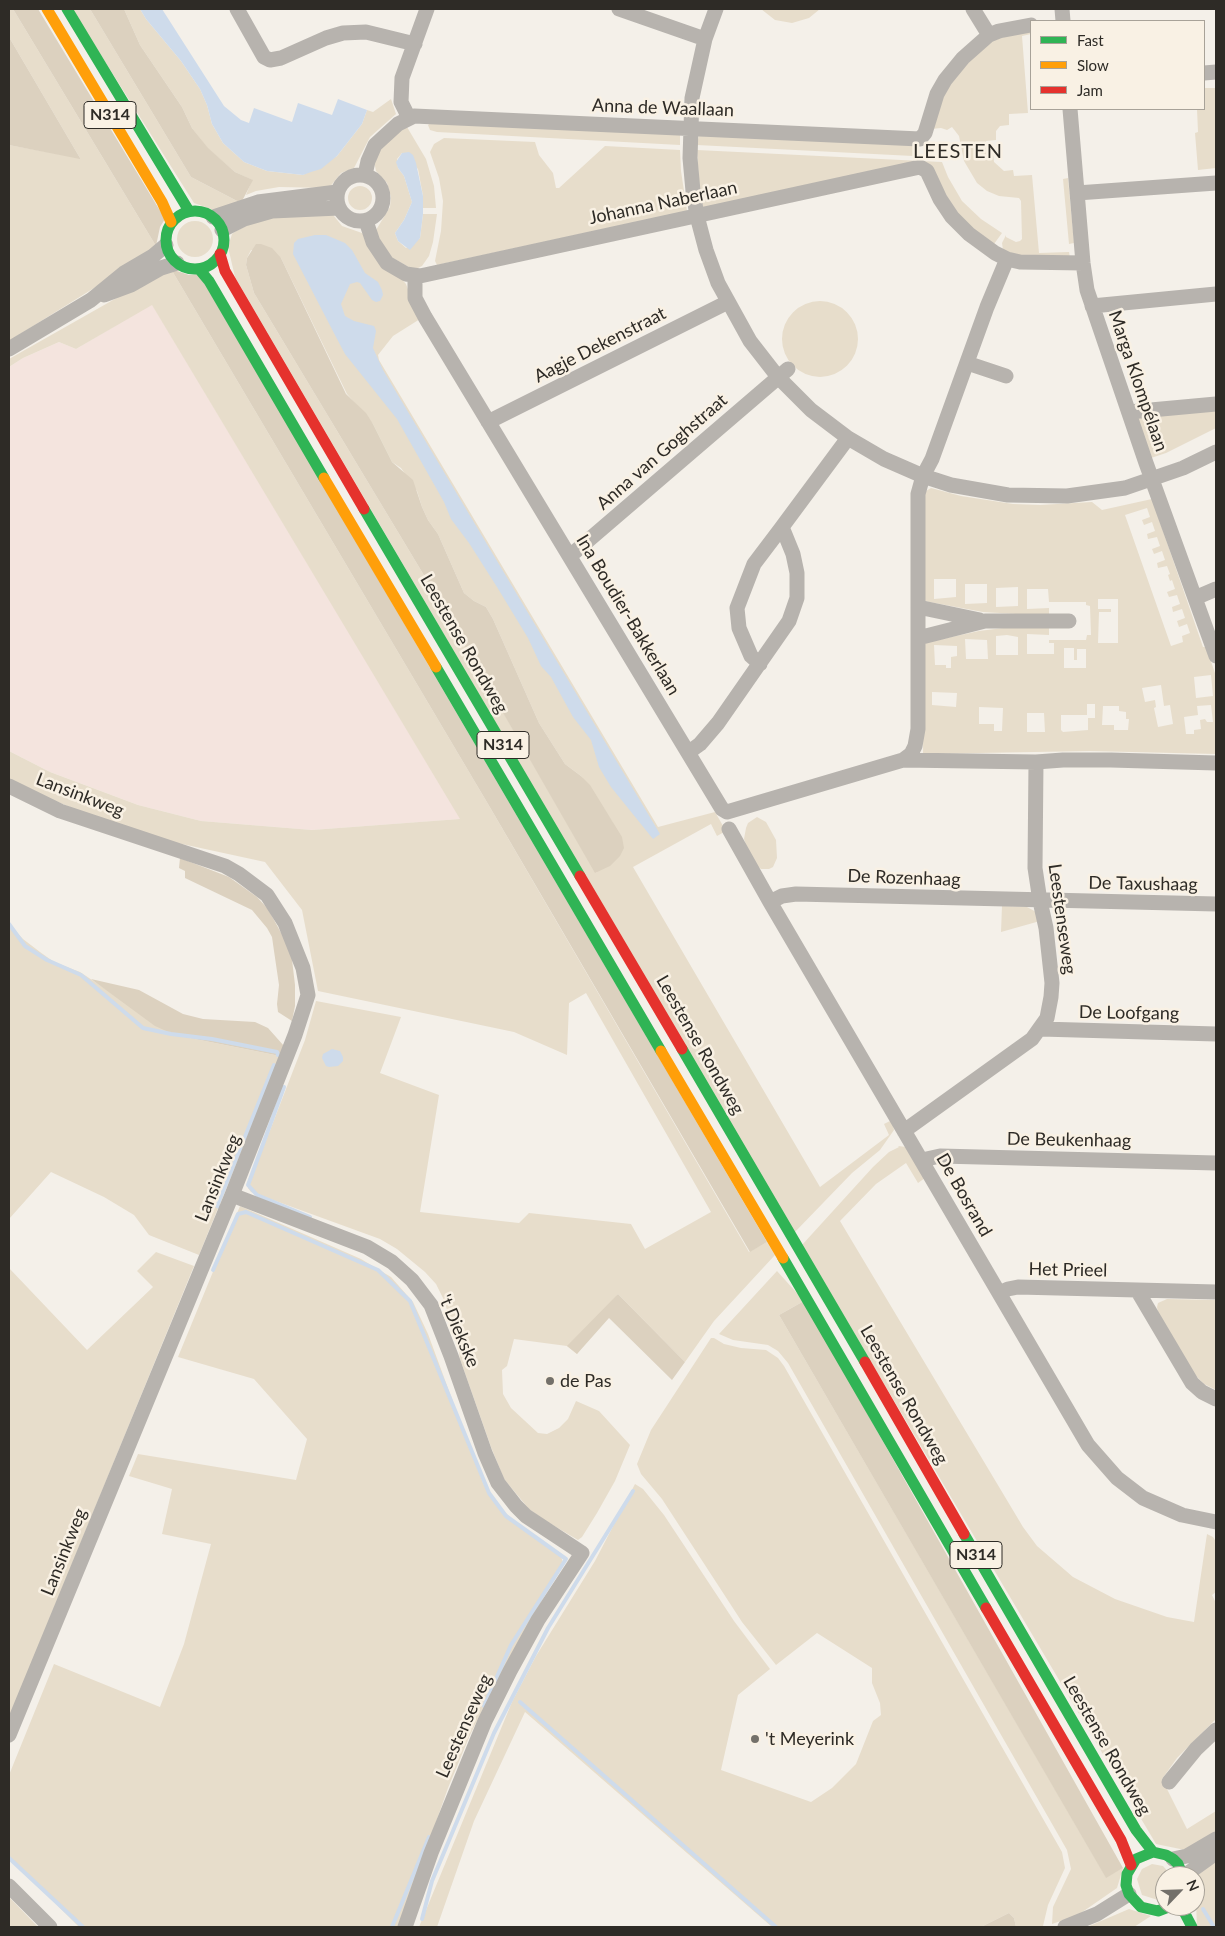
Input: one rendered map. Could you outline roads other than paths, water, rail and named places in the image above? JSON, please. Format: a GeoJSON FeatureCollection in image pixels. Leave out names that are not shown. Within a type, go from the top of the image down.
{"type":"FeatureCollection","features":[{"type":"Feature","properties":{"kind":"main road","name":"N314"},"geometry":{"type":"LineString","coordinates":[[47,9],[162,202],[171,222]]}},
{"type":"Feature","properties":{"kind":"main road","name":"N314"},"geometry":{"type":"LineString","coordinates":[[67,9],[189,211]]}},
{"type":"Feature","properties":{"kind":"main road"},"geometry":{"type":"LineString","coordinates":[[220,254],[212,263],[199,268],[188,268],[177,263],[171,256],[166,245],[167,231],[171,222],[180,214],[189,211],[202,211],[213,217],[222,230]]}},
{"type":"Feature","properties":{"kind":"main road","name":"N314"},"geometry":{"type":"LineString","coordinates":[[220,254],[223,245],[222,230]]}},
{"type":"Feature","properties":{"kind":"main road","name":"Leestense Rondweg"},"geometry":{"type":"LineString","coordinates":[[220,254],[225,271],[803,1256],[1136,1830],[1153,1852]]}},
{"type":"Feature","properties":{"kind":"main road","name":"Leestense Rondweg"},"geometry":{"type":"LineString","coordinates":[[199,268],[214,290],[788,1266],[1121,1840],[1131,1865]]}},
{"type":"Feature","properties":{"kind":"main road"},"geometry":{"type":"LineString","coordinates":[[1155,1910],[1141,1907],[1129,1894],[1126,1885],[1127,1874],[1131,1865],[1136,1859],[1153,1852],[1166,1855],[1179,1866]]}},
{"type":"Feature","properties":{"kind":"main road"},"geometry":{"type":"LineString","coordinates":[[1162,1916],[1167,1922]]}},
{"type":"Feature","properties":{"kind":"street"},"geometry":{"type":"LineString","coordinates":[[236,9],[264,57],[270,60],[281,58],[326,38],[343,33],[366,32],[416,44]]}},
{"type":"Feature","properties":{"kind":"street"},"geometry":{"type":"LineString","coordinates":[[365,175],[368,161],[375,145],[393,128],[409,118],[401,102],[402,78],[416,44],[427,9]]}},
{"type":"Feature","properties":{"kind":"street"},"geometry":{"type":"LineString","coordinates":[[619,9],[705,39]]}},
{"type":"Feature","properties":{"kind":"street"},"geometry":{"type":"LineString","coordinates":[[716,9],[705,39],[696,76],[690,128],[691,174],[697,216],[706,250],[728,302],[750,341],[783,373],[811,410],[848,438],[884,459],[923,476],[980,491],[1038,497],[1096,493],[1153,480],[1216,452]]}},
{"type":"Feature","properties":{"kind":"street"},"geometry":{"type":"LineString","coordinates":[[973,9],[989,35],[999,31],[1030,25]]}},
{"type":"Feature","properties":{"kind":"street","name":"Anna de Waallaan"},"geometry":{"type":"LineString","coordinates":[[409,118],[429,116],[920,139],[925,134],[934,103],[945,80],[963,58],[989,35]]}},
{"type":"Feature","properties":{"kind":"street","name":"Marga Klompélaan"},"geometry":{"type":"LineString","coordinates":[[1070,110],[1087,290],[1216,656]]}},
{"type":"Feature","properties":{"kind":"street","name":"Johanna Naberlaan"},"geometry":{"type":"LineString","coordinates":[[414,276],[920,166],[927,171],[945,208],[961,227],[977,241],[1007,259]]}},
{"type":"Feature","properties":{"kind":"street"},"geometry":{"type":"LineString","coordinates":[[365,175],[378,183],[384,198],[378,213],[366,221],[357,222],[344,215],[338,200],[344,181],[350,177],[365,175]]}},
{"type":"Feature","properties":{"kind":"street"},"geometry":{"type":"LineString","coordinates":[[1077,194],[1216,183]]}},
{"type":"Feature","properties":{"kind":"street"},"geometry":{"type":"LineString","coordinates":[[213,217],[258,202],[338,200]]}},
{"type":"Feature","properties":{"kind":"street"},"geometry":{"type":"LineString","coordinates":[[222,230],[244,219],[272,211],[338,200]]}},
{"type":"Feature","properties":{"kind":"street"},"geometry":{"type":"LineString","coordinates":[[366,221],[370,236],[383,259],[398,270],[414,276]]}},
{"type":"Feature","properties":{"kind":"street"},"geometry":{"type":"LineString","coordinates":[[9,349],[91,300],[166,245]]}},
{"type":"Feature","properties":{"kind":"street"},"geometry":{"type":"LineString","coordinates":[[902,760],[911,754],[915,746],[918,729],[917,509],[923,476],[932,459],[1007,259],[1020,262],[1083,262]]}},
{"type":"Feature","properties":{"kind":"street"},"geometry":{"type":"LineString","coordinates":[[91,300],[131,285],[165,266],[177,263]]}},
{"type":"Feature","properties":{"kind":"street","name":"Ina Boudier-Bakkerlaan"},"geometry":{"type":"LineString","coordinates":[[414,276],[414,292],[418,304],[722,809],[727,812],[902,760]]}},
{"type":"Feature","properties":{"kind":"street"},"geometry":{"type":"LineString","coordinates":[[1092,306],[1216,294]]}},
{"type":"Feature","properties":{"kind":"street","name":"Aagje Dekenstraat"},"geometry":{"type":"LineString","coordinates":[[488,422],[728,302]]}},
{"type":"Feature","properties":{"kind":"street"},"geometry":{"type":"LineString","coordinates":[[967,363],[1006,376]]}},
{"type":"Feature","properties":{"kind":"street","name":"Anna van Goghstraat"},"geometry":{"type":"LineString","coordinates":[[570,556],[783,373]]}},
{"type":"Feature","properties":{"kind":"street"},"geometry":{"type":"LineString","coordinates":[[1129,412],[1216,404]]}},
{"type":"Feature","properties":{"kind":"street"},"geometry":{"type":"LineString","coordinates":[[760,664],[751,656],[739,628],[737,608],[754,564],[848,438]]}},
{"type":"Feature","properties":{"kind":"street"},"geometry":{"type":"LineString","coordinates":[[688,752],[700,744],[718,723],[789,621],[797,598],[798,588],[793,554],[782,527]]}},
{"type":"Feature","properties":{"kind":"street"},"geometry":{"type":"LineString","coordinates":[[1195,598],[1216,589]]}},
{"type":"Feature","properties":{"kind":"street"},"geometry":{"type":"LineString","coordinates":[[918,607],[985,621],[1069,621]]}},
{"type":"Feature","properties":{"kind":"street"},"geometry":{"type":"LineString","coordinates":[[918,638],[985,621]]}},
{"type":"Feature","properties":{"kind":"street"},"geometry":{"type":"LineString","coordinates":[[902,760],[982,762],[1073,760],[1216,763]]}},
{"type":"Feature","properties":{"kind":"street","name":"Leestenseweg"},"geometry":{"type":"LineString","coordinates":[[904,1131],[1032,1039],[1040,1029],[1050,1007],[1052,983],[1046,928],[1035,868],[1036,762]]}},
{"type":"Feature","properties":{"kind":"street","name":"Lansinkweg"},"geometry":{"type":"LineString","coordinates":[[9,786],[60,811],[225,866],[239,874],[267,896],[285,923],[303,968],[308,995],[295,1035],[232,1195],[9,1735]]}},
{"type":"Feature","properties":{"kind":"street","name":"De Bosrand"},"geometry":{"type":"LineString","coordinates":[[730,829],[770,902],[1081,1435],[1109,1470],[1134,1492],[1152,1503],[1182,1515],[1216,1522]]}},
{"type":"Feature","properties":{"kind":"street","name":"De Rozenhaag"},"geometry":{"type":"LineString","coordinates":[[770,902],[782,896],[796,894],[1040,901]]}},
{"type":"Feature","properties":{"kind":"street","name":"De Taxushaag"},"geometry":{"type":"LineString","coordinates":[[1040,901],[1216,904]]}},
{"type":"Feature","properties":{"kind":"street","name":"De Loofgang"},"geometry":{"type":"LineString","coordinates":[[1040,1029],[1216,1034]]}},
{"type":"Feature","properties":{"kind":"street","name":"De Beukenhaag"},"geometry":{"type":"LineString","coordinates":[[922,1160],[940,1156],[1216,1163]]}},
{"type":"Feature","properties":{"kind":"street","name":"'t Diekske"},"geometry":{"type":"LineString","coordinates":[[232,1195],[367,1247],[392,1262],[408,1276],[431,1306],[498,1483],[526,1516],[582,1553]]}},
{"type":"Feature","properties":{"kind":"street","name":"Het Prieel"},"geometry":{"type":"LineString","coordinates":[[999,1293],[1008,1289],[1018,1288],[1216,1292]]}},
{"type":"Feature","properties":{"kind":"street"},"geometry":{"type":"LineString","coordinates":[[1137,1290],[1192,1383],[1202,1392],[1216,1399]]}},
{"type":"Feature","properties":{"kind":"street","name":"Leestenseweg"},"geometry":{"type":"LineString","coordinates":[[406,1927],[431,1853],[486,1721],[510,1671],[538,1620],[582,1553]]}},
{"type":"Feature","properties":{"kind":"street"},"geometry":{"type":"LineString","coordinates":[[1169,1782],[1196,1749],[1216,1730]]}},
{"type":"Feature","properties":{"kind":"street"},"geometry":{"type":"LineString","coordinates":[[1173,1859],[1187,1856],[1216,1839]]}},
{"type":"Feature","properties":{"kind":"street"},"geometry":{"type":"LineString","coordinates":[[1198,1866],[1216,1853]]}},
{"type":"Feature","properties":{"kind":"street"},"geometry":{"type":"LineString","coordinates":[[9,1886],[50,1927]]}},
{"type":"Feature","properties":{"kind":"street"},"geometry":{"type":"LineString","coordinates":[[1065,1927],[1097,1914],[1129,1894]]}},
{"type":"Feature","properties":{"kind":"water"},"geometry":{"type":"Polygon","coordinates":[[[140,9],[162,9],[224,106],[241,120],[249,123],[254,108],[292,122],[298,103],[332,115],[338,99],[367,110],[362,124],[337,156],[321,169],[303,175],[267,171],[244,162],[223,143],[212,124],[200,89],[181,61],[140,9]]]}},
{"type":"Feature","properties":{"kind":"water"},"geometry":{"type":"Polygon","coordinates":[[[409,152],[413,155],[416,163],[423,196],[420,238],[410,250],[398,241],[395,233],[404,220],[412,202],[404,176],[396,162],[402,153],[409,152]]]}},
{"type":"Feature","properties":{"kind":"water"},"geometry":{"type":"Polygon","coordinates":[[[315,235],[326,235],[345,243],[352,250],[365,273],[378,282],[383,295],[380,301],[376,302],[372,300],[360,283],[350,284],[341,304],[345,316],[354,321],[374,326],[376,331],[373,348],[383,370],[660,834],[653,839],[611,787],[599,767],[591,740],[573,717],[551,677],[541,666],[528,638],[497,587],[451,519],[444,502],[397,419],[345,354],[293,254],[294,243],[298,239],[315,235]]]}},
{"type":"Feature","properties":{"kind":"water"},"geometry":{"type":"Polygon","coordinates":[[[332,1049],[340,1051],[343,1061],[338,1066],[329,1067],[326,1066],[322,1058],[323,1054],[332,1049]]]}},
{"type":"Feature","properties":{"kind":"waterway"},"geometry":{"type":"LineString","coordinates":[[9,924],[25,946],[47,960],[81,975],[143,1028],[171,1034],[212,1039],[277,1052],[278,1055]]}},
{"type":"Feature","properties":{"kind":"waterway"},"geometry":{"type":"LineString","coordinates":[[220,1207],[217,1206],[274,1065]]}},
{"type":"Feature","properties":{"kind":"waterway"},"geometry":{"type":"LineString","coordinates":[[284,1087],[248,1185],[257,1195],[310,1217]]}},
{"type":"Feature","properties":{"kind":"waterway"},"geometry":{"type":"LineString","coordinates":[[213,1270],[238,1214],[246,1212],[378,1270],[410,1301],[489,1493],[506,1516],[566,1559],[511,1645],[484,1706]]}},
{"type":"Feature","properties":{"kind":"waterway"},"geometry":{"type":"LineString","coordinates":[[422,1919],[432,1881],[494,1733],[548,1628],[633,1491]]}},
{"type":"Feature","properties":{"kind":"waterway"},"geometry":{"type":"LineString","coordinates":[[520,1702],[776,1927]]}},
{"type":"Feature","properties":{"kind":"waterway"},"geometry":{"type":"LineString","coordinates":[[392,1927],[429,1837]]}},
{"type":"Feature","properties":{"kind":"waterway"},"geometry":{"type":"LineString","coordinates":[[9,1858],[83,1927]]}},
{"type":"Feature","properties":{"kind":"waterway"},"geometry":{"type":"LineString","coordinates":[[1205,1912],[1214,1927]]}},
{"type":"Feature","properties":{"kind":"place","name":"de Pas"},"geometry":{"type":"Point","coordinates":[550,1381]}},
{"type":"Feature","properties":{"kind":"place","name":"'t Meyerink"},"geometry":{"type":"Point","coordinates":[755,1739]}},
{"type":"Feature","properties":{"kind":"district","name":"LEESTEN"},"geometry":{"type":"Point","coordinates":[958,152]}}]}
